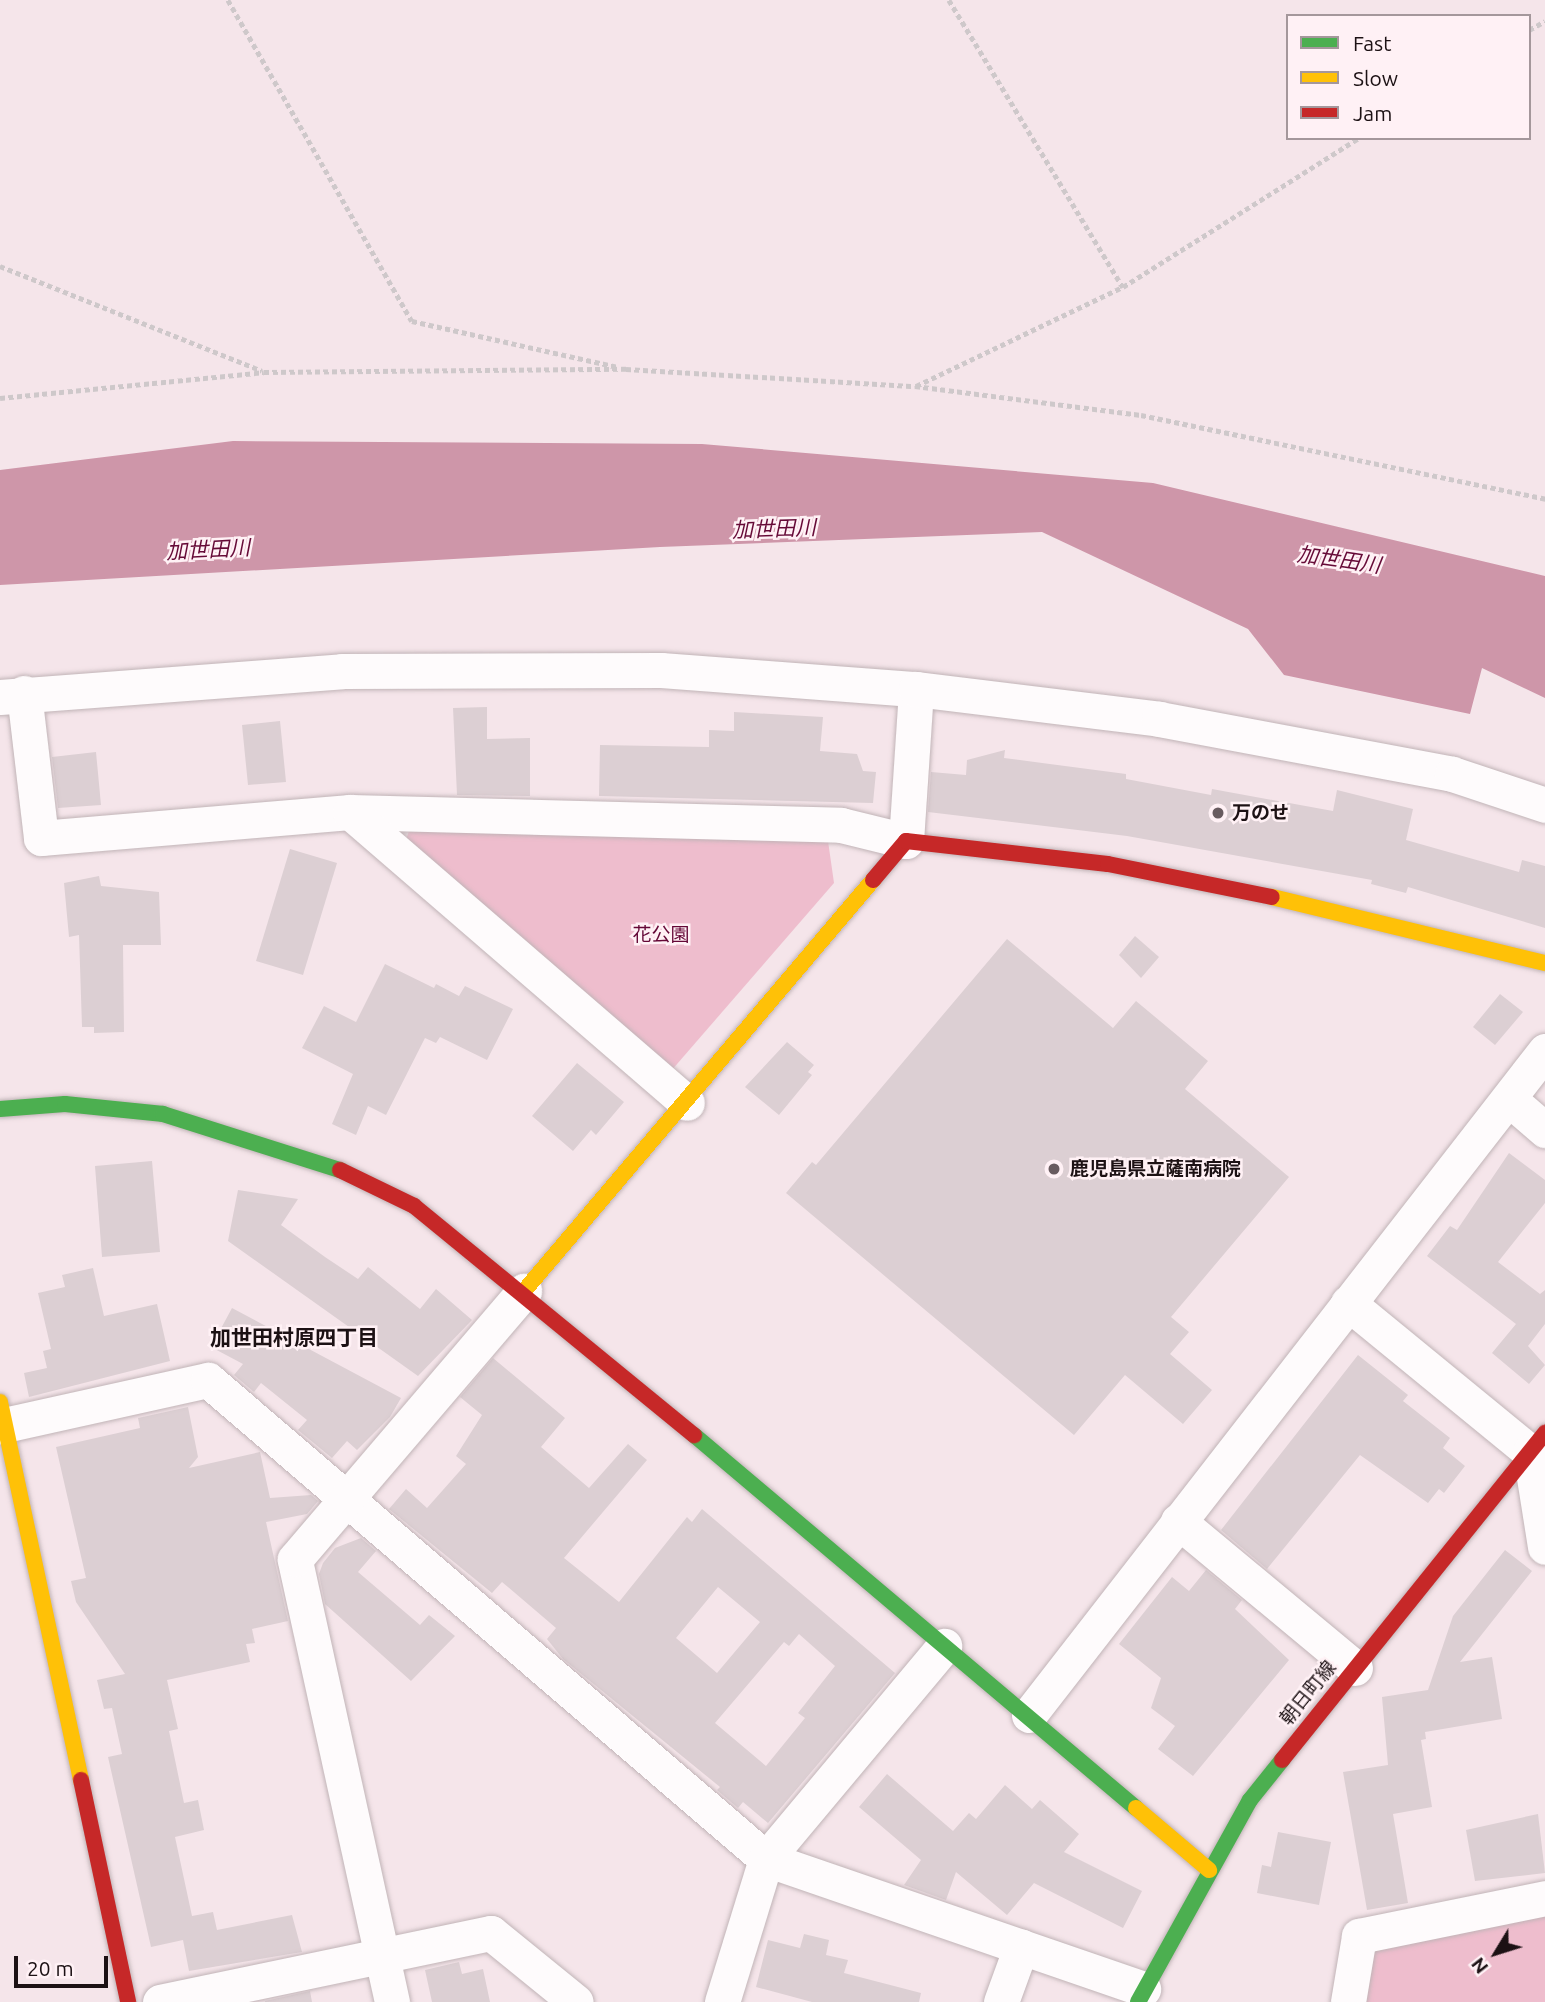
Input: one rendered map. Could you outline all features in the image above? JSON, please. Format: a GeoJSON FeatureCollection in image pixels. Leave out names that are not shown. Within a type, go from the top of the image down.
{"type":"FeatureCollection","features":[{"type":"Feature","properties":{"kind":"street"},"geometry":{"type":"LineString","coordinates":[[1545,805],[1452,774],[1158,719],[916,689],[661,670],[465,668],[342,671],[12,695],[41,838],[349,812],[841,825],[906,841],[1108,864],[1364,915],[1545,963]]}},
{"type":"Feature","properties":{"kind":"street"},"geometry":{"type":"LineString","coordinates":[[392,2002],[295,1559],[343,1498],[687,1103],[906,841],[916,689]]}},
{"type":"Feature","properties":{"kind":"street"},"geometry":{"type":"LineString","coordinates":[[349,812],[687,1103]]}},
{"type":"Feature","properties":{"kind":"street"},"geometry":{"type":"LineString","coordinates":[[1029,1715],[1545,1051]]}},
{"type":"Feature","properties":{"kind":"street"},"geometry":{"type":"LineString","coordinates":[[1509,1099],[1545,1130]]}},
{"type":"Feature","properties":{"kind":"street"},"geometry":{"type":"LineString","coordinates":[[0,1109],[65,1104],[163,1114],[330,1165],[414,1206],[524,1291],[1029,1715],[1209,1870]]}},
{"type":"Feature","properties":{"kind":"street"},"geometry":{"type":"LineString","coordinates":[[1348,1303],[1537,1442],[1545,1547]]}},
{"type":"Feature","properties":{"kind":"street"},"geometry":{"type":"LineString","coordinates":[[128,2002],[1,1417],[208,1380],[766,1858],[1021,1947],[1141,1995]]}},
{"type":"Feature","properties":{"kind":"street","name":"朝日町線"},"geometry":{"type":"LineString","coordinates":[[1141,1995],[1250,1800],[1537,1442]]}},
{"type":"Feature","properties":{"kind":"street"},"geometry":{"type":"LineString","coordinates":[[1178,1521],[1355,1668]]}},
{"type":"Feature","properties":{"kind":"street"},"geometry":{"type":"LineString","coordinates":[[722,2002],[766,1858],[944,1646]]}},
{"type":"Feature","properties":{"kind":"street"},"geometry":{"type":"LineString","coordinates":[[1348,2002],[1359,1936],[1545,1898]]}},
{"type":"Feature","properties":{"kind":"street"},"geometry":{"type":"LineString","coordinates":[[160,2002],[382,1958],[491,1933],[576,2002]]}},
{"type":"Feature","properties":{"kind":"street"},"geometry":{"type":"LineString","coordinates":[[1001,2002],[1021,1947]]}},
{"type":"Feature","properties":{"kind":"path"},"geometry":{"type":"LineString","coordinates":[[228,0],[412,321],[626,369]]}},
{"type":"Feature","properties":{"kind":"path"},"geometry":{"type":"LineString","coordinates":[[949,0],[1123,287]]}},
{"type":"Feature","properties":{"kind":"path"},"geometry":{"type":"LineString","coordinates":[[915,386],[1123,287],[1356,140]]}},
{"type":"Feature","properties":{"kind":"path"},"geometry":{"type":"LineString","coordinates":[[0,266],[264,372]]}},
{"type":"Feature","properties":{"kind":"path"},"geometry":{"type":"LineString","coordinates":[[0,398],[264,372],[626,369],[915,386],[1142,415],[1545,499]]}},
{"type":"Feature","properties":{"kind":"green space","name":"花公園"},"geometry":{"type":"Polygon","coordinates":[[[409,831],[828,841],[834,883],[671,1071],[405,843],[409,831]]]}},
{"type":"Feature","properties":{"kind":"green space"},"geometry":{"type":"Polygon","coordinates":[[[1545,1912],[1545,2002],[1362,2002],[1370,1952],[1545,1912]]]}},
{"type":"Feature","properties":{"kind":"water","name":"加世田川"},"geometry":{"type":"Polygon","coordinates":[[[233,441],[702,444],[1153,483],[1545,576],[1545,698],[1482,668],[1470,714],[1284,675],[1248,629],[1042,532],[660,547],[0,585],[0,470],[233,441]]]}},
{"type":"Feature","properties":{"kind":"building"},"geometry":{"type":"Polygon","coordinates":[[[487,707],[487,739],[530,738],[530,796],[457,795],[453,708],[487,707]]]}},
{"type":"Feature","properties":{"kind":"building"},"geometry":{"type":"Polygon","coordinates":[[[734,712],[823,717],[820,751],[857,754],[863,771],[876,772],[873,803],[599,796],[600,745],[709,747],[709,730],[734,731],[734,712]]]}},
{"type":"Feature","properties":{"kind":"building"},"geometry":{"type":"Polygon","coordinates":[[[280,721],[286,782],[248,785],[242,725],[280,721]]]}},
{"type":"Feature","properties":{"kind":"building"},"geometry":{"type":"Polygon","coordinates":[[[1005,750],[1004,758],[1126,774],[1126,779],[1211,795],[1212,789],[1333,811],[1337,790],[1413,809],[1406,840],[1519,872],[1522,860],[1545,866],[1545,928],[1408,887],[1406,893],[1371,884],[1372,880],[1127,836],[928,812],[931,772],[966,775],[967,760],[1005,750]]]}},
{"type":"Feature","properties":{"kind":"building"},"geometry":{"type":"Polygon","coordinates":[[[96,752],[101,805],[58,808],[52,757],[96,752]]]}},
{"type":"Feature","properties":{"kind":"building"},"geometry":{"type":"Polygon","coordinates":[[[290,849],[337,863],[303,975],[256,961],[290,849]]]}},
{"type":"Feature","properties":{"kind":"building"},"geometry":{"type":"Polygon","coordinates":[[[99,876],[101,886],[159,892],[161,945],[123,945],[124,1032],[94,1033],[94,1027],[82,1027],[79,935],[69,937],[64,883],[99,876]]]}},
{"type":"Feature","properties":{"kind":"building"},"geometry":{"type":"Polygon","coordinates":[[[1135,936],[1159,957],[1141,978],[1119,955],[1135,936]]]}},
{"type":"Feature","properties":{"kind":"building","name":"鹿児島県立薩南病院"},"geometry":{"type":"Polygon","coordinates":[[[1007,939],[1113,1028],[1136,1001],[1208,1061],[1185,1089],[1289,1177],[1171,1317],[1189,1332],[1170,1354],[1212,1390],[1183,1424],[1125,1375],[1074,1435],[786,1193],[812,1162],[816,1165],[1007,939]]]}},
{"type":"Feature","properties":{"kind":"building"},"geometry":{"type":"Polygon","coordinates":[[[385,964],[434,988],[436,984],[459,996],[465,986],[513,1009],[487,1060],[440,1037],[436,1043],[425,1038],[386,1115],[368,1106],[356,1135],[332,1124],[353,1074],[302,1048],[324,1006],[356,1022],[385,964]]]}},
{"type":"Feature","properties":{"kind":"building"},"geometry":{"type":"Polygon","coordinates":[[[1500,994],[1523,1012],[1495,1045],[1473,1027],[1500,994]]]}},
{"type":"Feature","properties":{"kind":"building"},"geometry":{"type":"Polygon","coordinates":[[[787,1042],[814,1065],[808,1072],[812,1075],[779,1115],[745,1087],[787,1042]]]}},
{"type":"Feature","properties":{"kind":"building"},"geometry":{"type":"Polygon","coordinates":[[[577,1063],[624,1102],[596,1135],[591,1130],[573,1151],[532,1116],[577,1063]]]}},
{"type":"Feature","properties":{"kind":"building"},"geometry":{"type":"Polygon","coordinates":[[[1509,1153],[1545,1180],[1545,1203],[1498,1262],[1540,1294],[1545,1290],[1545,1324],[1528,1346],[1545,1365],[1529,1384],[1492,1353],[1516,1324],[1427,1256],[1450,1226],[1457,1230],[1509,1153]]]}},
{"type":"Feature","properties":{"kind":"building"},"geometry":{"type":"Polygon","coordinates":[[[152,1161],[160,1252],[102,1257],[95,1166],[152,1161]]]}},
{"type":"Feature","properties":{"kind":"building"},"geometry":{"type":"Polygon","coordinates":[[[238,1190],[298,1199],[281,1225],[325,1257],[358,1279],[368,1267],[420,1309],[436,1289],[472,1320],[418,1376],[228,1241],[238,1190]]]}},
{"type":"Feature","properties":{"kind":"building"},"geometry":{"type":"Polygon","coordinates":[[[93,1268],[104,1316],[157,1304],[170,1361],[29,1397],[24,1373],[47,1368],[43,1351],[51,1349],[38,1293],[65,1287],[62,1275],[93,1268]]]}},
{"type":"Feature","properties":{"kind":"building"},"geometry":{"type":"Polygon","coordinates":[[[232,1308],[401,1398],[390,1417],[357,1450],[347,1441],[332,1458],[298,1430],[307,1420],[261,1383],[254,1392],[234,1375],[243,1364],[211,1347],[232,1308]]]}},
{"type":"Feature","properties":{"kind":"building"},"geometry":{"type":"Polygon","coordinates":[[[1358,1355],[1408,1395],[1403,1401],[1450,1438],[1443,1448],[1465,1466],[1444,1493],[1439,1489],[1428,1503],[1360,1455],[1267,1569],[1221,1530],[1358,1355]]]}},
{"type":"Feature","properties":{"kind":"building"},"geometry":{"type":"Polygon","coordinates":[[[493,1358],[565,1418],[541,1447],[589,1488],[628,1444],[647,1460],[564,1558],[619,1602],[687,1517],[692,1522],[702,1509],[895,1673],[768,1823],[743,1802],[738,1808],[717,1790],[720,1787],[563,1659],[547,1639],[556,1628],[502,1582],[492,1593],[389,1509],[406,1489],[427,1508],[466,1464],[456,1456],[482,1415],[460,1397],[493,1358]],[[718,1587],[676,1638],[717,1673],[760,1622],[718,1587]],[[799,1634],[789,1646],[784,1642],[715,1723],[766,1766],[805,1718],[798,1713],[835,1666],[799,1634]]]}},
{"type":"Feature","properties":{"kind":"building"},"geometry":{"type":"Polygon","coordinates":[[[188,1407],[198,1457],[189,1468],[260,1452],[270,1498],[311,1495],[318,1501],[307,1514],[266,1522],[288,1621],[252,1629],[255,1643],[246,1644],[250,1662],[167,1680],[178,1729],[169,1731],[184,1803],[198,1800],[204,1830],[175,1837],[192,1916],[213,1912],[217,1930],[292,1915],[302,1952],[189,1971],[183,1940],[151,1947],[108,1757],[122,1754],[112,1708],[104,1709],[97,1680],[125,1674],[76,1602],[71,1581],[86,1578],[56,1447],[140,1428],[138,1418],[188,1407]]]}},
{"type":"Feature","properties":{"kind":"building"},"geometry":{"type":"Polygon","coordinates":[[[361,1538],[376,1551],[358,1572],[420,1625],[429,1615],[455,1636],[411,1681],[325,1604],[319,1574],[323,1563],[335,1548],[361,1538]]]}},
{"type":"Feature","properties":{"kind":"building"},"geometry":{"type":"Polygon","coordinates":[[[1505,1550],[1532,1571],[1460,1662],[1492,1657],[1502,1719],[1425,1732],[1426,1739],[1421,1740],[1432,1807],[1393,1814],[1408,1903],[1367,1910],[1343,1772],[1388,1765],[1382,1697],[1428,1690],[1453,1616],[1505,1550]]]}},
{"type":"Feature","properties":{"kind":"building"},"geometry":{"type":"Polygon","coordinates":[[[1206,1570],[1242,1600],[1235,1609],[1289,1660],[1193,1776],[1158,1749],[1175,1726],[1151,1708],[1161,1678],[1119,1644],[1172,1577],[1189,1591],[1206,1570]]]}},
{"type":"Feature","properties":{"kind":"building"},"geometry":{"type":"Polygon","coordinates":[[[887,1774],[953,1831],[969,1813],[976,1819],[1005,1785],[1032,1809],[1040,1800],[1079,1834],[1064,1852],[1142,1891],[1123,1928],[1034,1883],[1007,1915],[956,1872],[946,1900],[904,1885],[921,1860],[859,1807],[887,1774]]]}},
{"type":"Feature","properties":{"kind":"building"},"geometry":{"type":"Polygon","coordinates":[[[1538,1814],[1545,1873],[1475,1881],[1466,1830],[1538,1814]]]}},
{"type":"Feature","properties":{"kind":"building"},"geometry":{"type":"Polygon","coordinates":[[[1278,1832],[1331,1842],[1319,1905],[1257,1893],[1262,1865],[1271,1867],[1278,1832]]]}},
{"type":"Feature","properties":{"kind":"building"},"geometry":{"type":"Polygon","coordinates":[[[804,1934],[829,1940],[826,1955],[848,1960],[844,1973],[921,1993],[919,2002],[812,2002],[756,1987],[768,1940],[800,1948],[804,1934]]]}},
{"type":"Feature","properties":{"kind":"building"},"geometry":{"type":"Polygon","coordinates":[[[459,1962],[462,1974],[483,1969],[490,2002],[432,2002],[425,1970],[459,1962]]]}},
{"type":"Feature","properties":{"kind":"building"},"geometry":{"type":"Polygon","coordinates":[[[310,1991],[312,2002],[265,2002],[265,2001],[310,1991]]]}},
{"type":"Feature","properties":{"kind":"traffic: fast"},"geometry":{"type":"LineString","coordinates":[[0,1109],[65,1104],[163,1114],[340,1170]]}},
{"type":"Feature","properties":{"kind":"traffic: fast"},"geometry":{"type":"LineString","coordinates":[[694,1435],[1136,1808]]}},
{"type":"Feature","properties":{"kind":"traffic: fast"},"geometry":{"type":"LineString","coordinates":[[1138,2002],[1250,1800],[1282,1760]]}},
{"type":"Feature","properties":{"kind":"traffic: slow"},"geometry":{"type":"LineString","coordinates":[[524,1291],[873,880]]}},
{"type":"Feature","properties":{"kind":"traffic: slow"},"geometry":{"type":"LineString","coordinates":[[1272,897],[1545,963]]}},
{"type":"Feature","properties":{"kind":"traffic: slow"},"geometry":{"type":"LineString","coordinates":[[0,1402],[81,1780]]}},
{"type":"Feature","properties":{"kind":"traffic: slow"},"geometry":{"type":"LineString","coordinates":[[1136,1808],[1209,1870]]}},
{"type":"Feature","properties":{"kind":"traffic: jam"},"geometry":{"type":"LineString","coordinates":[[873,880],[906,841],[1108,864],[1272,897]]}},
{"type":"Feature","properties":{"kind":"traffic: jam"},"geometry":{"type":"LineString","coordinates":[[340,1170],[414,1206],[694,1435]]}},
{"type":"Feature","properties":{"kind":"traffic: jam"},"geometry":{"type":"LineString","coordinates":[[1282,1760],[1545,1433]]}},
{"type":"Feature","properties":{"kind":"traffic: jam"},"geometry":{"type":"LineString","coordinates":[[81,1780],[128,2002]]}},
{"type":"Feature","properties":{"kind":"place","name":"万のせ"},"geometry":{"type":"Point","coordinates":[1218,813]}},
{"type":"Feature","properties":{"kind":"place","name":"鹿児島県立薩南病院"},"geometry":{"type":"Point","coordinates":[1054,1169]}},
{"type":"Feature","properties":{"kind":"district","name":"加世田村原四丁目"},"geometry":{"type":"Point","coordinates":[294,1337]}}]}
